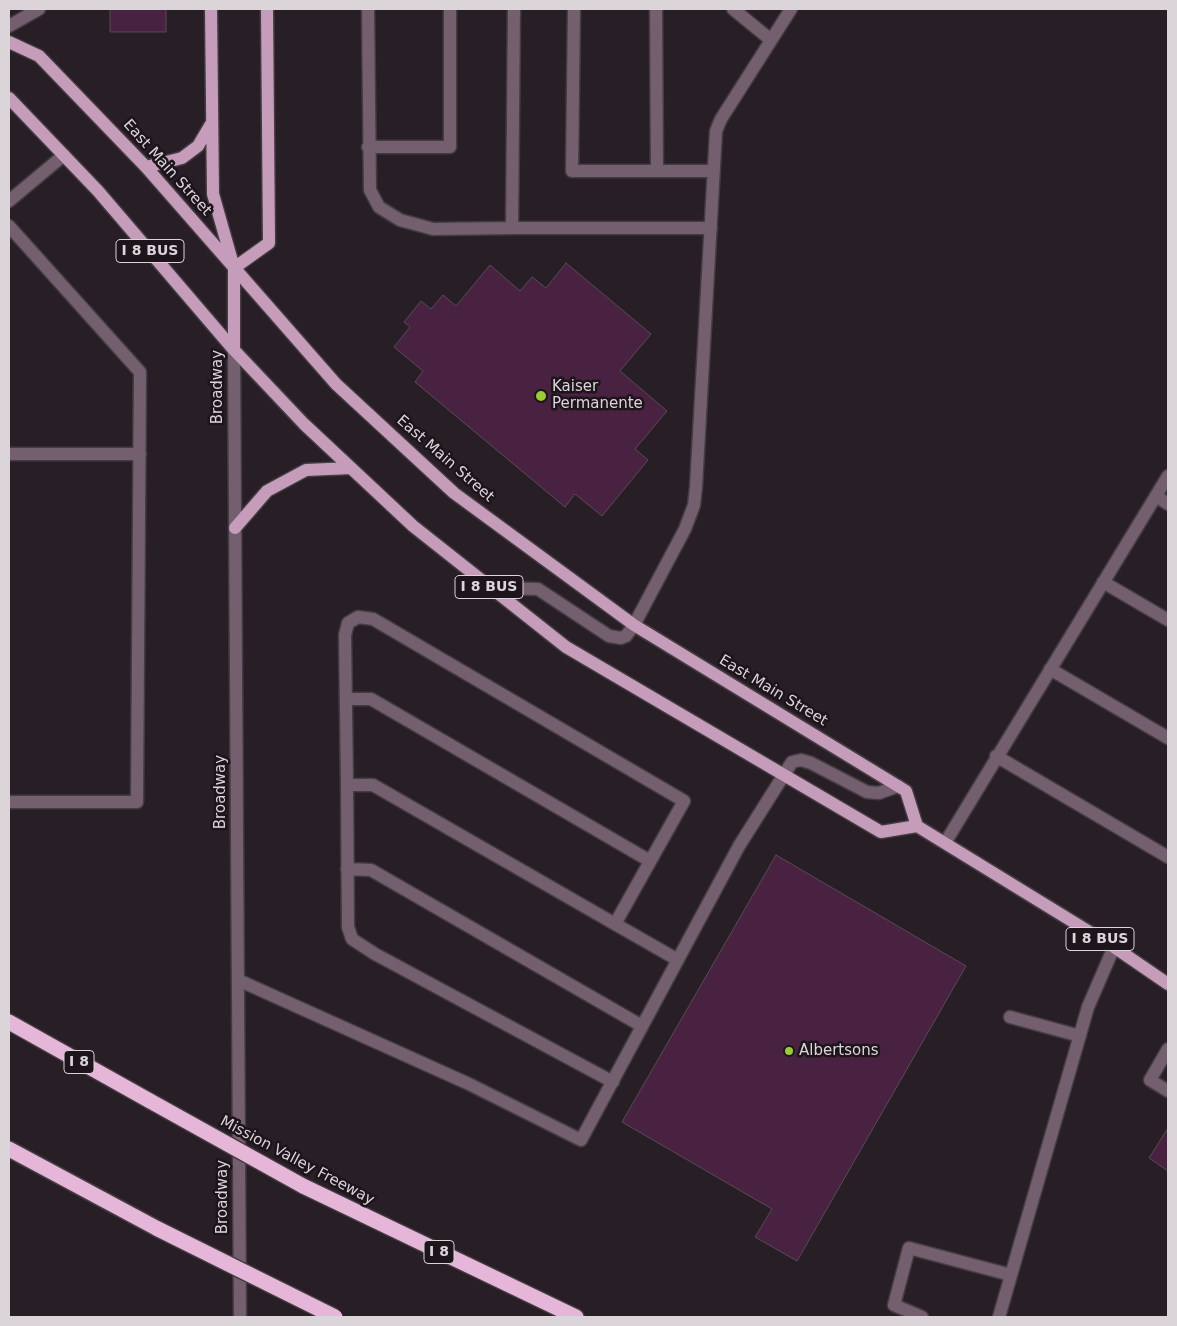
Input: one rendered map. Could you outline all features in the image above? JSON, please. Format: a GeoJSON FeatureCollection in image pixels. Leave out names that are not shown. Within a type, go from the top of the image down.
{"type":"FeatureCollection","features":[{"type":"Feature","properties":{"kind":"highway","name":"Mission Valley Freeway"},"geometry":{"type":"LineString","coordinates":[[9,1022],[302,1186],[576,1317]]}},
{"type":"Feature","properties":{"kind":"highway"},"geometry":{"type":"LineString","coordinates":[[9,1149],[158,1229],[335,1317]]}},
{"type":"Feature","properties":{"kind":"main road","name":"Broadway"},"geometry":{"type":"LineString","coordinates":[[212,9],[211,124],[213,194],[234,268],[234,350]]}},
{"type":"Feature","properties":{"kind":"main road"},"geometry":{"type":"LineString","coordinates":[[234,268],[269,243],[267,9]]}},
{"type":"Feature","properties":{"kind":"main road","name":"East Main Street"},"geometry":{"type":"LineString","coordinates":[[9,42],[39,56],[146,167],[336,384],[454,493],[634,625],[906,791],[917,826]]}},
{"type":"Feature","properties":{"kind":"main road","name":"I 8 BUS"},"geometry":{"type":"LineString","coordinates":[[9,98],[98,191],[234,350],[304,424],[413,526],[566,647],[881,832],[917,826],[1114,947],[1168,984]]}},
{"type":"Feature","properties":{"kind":"main road"},"geometry":{"type":"LineString","coordinates":[[146,167],[182,158],[198,146],[211,124]]}},
{"type":"Feature","properties":{"kind":"main road"},"geometry":{"type":"LineString","coordinates":[[235,528],[266,491],[306,470],[351,468]]}},
{"type":"Feature","properties":{"kind":"street"},"geometry":{"type":"LineString","coordinates":[[9,26],[38,9]]}},
{"type":"Feature","properties":{"kind":"street"},"geometry":{"type":"LineString","coordinates":[[368,9],[368,147],[370,190],[379,208],[400,220],[432,229],[710,228]]}},
{"type":"Feature","properties":{"kind":"street"},"geometry":{"type":"LineString","coordinates":[[368,147],[450,147],[450,9]]}},
{"type":"Feature","properties":{"kind":"street"},"geometry":{"type":"LineString","coordinates":[[512,228],[514,9]]}},
{"type":"Feature","properties":{"kind":"street"},"geometry":{"type":"LineString","coordinates":[[574,9],[572,171],[714,171]]}},
{"type":"Feature","properties":{"kind":"street"},"geometry":{"type":"LineString","coordinates":[[656,9],[657,171]]}},
{"type":"Feature","properties":{"kind":"street"},"geometry":{"type":"LineString","coordinates":[[733,9],[771,40]]}},
{"type":"Feature","properties":{"kind":"street"},"geometry":{"type":"LineString","coordinates":[[491,588],[538,589],[609,636],[621,638],[626,636],[634,625],[686,529],[694,505],[716,131],[721,119],[791,9]]}},
{"type":"Feature","properties":{"kind":"street"},"geometry":{"type":"LineString","coordinates":[[9,201],[64,155]]}},
{"type":"Feature","properties":{"kind":"street"},"geometry":{"type":"LineString","coordinates":[[9,226],[140,372],[137,802],[9,802]]}},
{"type":"Feature","properties":{"kind":"street","name":"Broadway"},"geometry":{"type":"LineString","coordinates":[[234,350],[240,1317]]}},
{"type":"Feature","properties":{"kind":"street"},"geometry":{"type":"LineString","coordinates":[[9,454],[140,454]]}},
{"type":"Feature","properties":{"kind":"street"},"geometry":{"type":"LineString","coordinates":[[945,843],[996,756],[1168,476]]}},
{"type":"Feature","properties":{"kind":"street"},"geometry":{"type":"LineString","coordinates":[[1156,496],[1168,504]]}},
{"type":"Feature","properties":{"kind":"street"},"geometry":{"type":"LineString","coordinates":[[1103,582],[1168,620]]}},
{"type":"Feature","properties":{"kind":"street"},"geometry":{"type":"LineString","coordinates":[[613,1082],[352,939],[348,927],[347,869],[345,635],[348,623],[358,617],[373,619],[684,801],[615,924]]}},
{"type":"Feature","properties":{"kind":"street"},"geometry":{"type":"LineString","coordinates":[[1050,669],[1168,738]]}},
{"type":"Feature","properties":{"kind":"street"},"geometry":{"type":"LineString","coordinates":[[346,698],[372,699],[650,861]]}},
{"type":"Feature","properties":{"kind":"street"},"geometry":{"type":"LineString","coordinates":[[996,756],[1168,857]]}},
{"type":"Feature","properties":{"kind":"street"},"geometry":{"type":"LineString","coordinates":[[238,980],[469,1084],[581,1140],[739,846],[782,775],[792,762],[802,760],[811,763],[867,792],[879,793],[898,786]]}},
{"type":"Feature","properties":{"kind":"street"},"geometry":{"type":"LineString","coordinates":[[347,785],[373,785],[678,960]]}},
{"type":"Feature","properties":{"kind":"street"},"geometry":{"type":"LineString","coordinates":[[347,869],[372,870],[642,1026]]}},
{"type":"Feature","properties":{"kind":"street"},"geometry":{"type":"LineString","coordinates":[[999,1317],[1088,1008],[1114,947]]}},
{"type":"Feature","properties":{"kind":"street"},"geometry":{"type":"LineString","coordinates":[[1010,1017],[1080,1036]]}},
{"type":"Feature","properties":{"kind":"street"},"geometry":{"type":"LineString","coordinates":[[1168,1049],[1150,1080],[1168,1091]]}},
{"type":"Feature","properties":{"kind":"street"},"geometry":{"type":"LineString","coordinates":[[922,1317],[894,1305],[909,1248],[1011,1275]]}},
{"type":"Feature","properties":{"kind":"building"},"geometry":{"type":"Polygon","coordinates":[[[110,9],[166,9],[166,32],[110,32],[110,9]]]}},
{"type":"Feature","properties":{"kind":"building","name":"Kaiser Permanente"},"geometry":{"type":"Polygon","coordinates":[[[566,263],[651,334],[620,371],[667,411],[635,449],[648,460],[602,516],[575,494],[565,507],[415,382],[423,371],[394,347],[410,327],[404,322],[421,301],[431,309],[443,295],[456,306],[490,265],[520,291],[532,277],[546,288],[566,263]]]}},
{"type":"Feature","properties":{"kind":"building"},"geometry":{"type":"Polygon","coordinates":[[[776,855],[966,966],[797,1261],[755,1237],[772,1209],[622,1122],[776,855]]]}},
{"type":"Feature","properties":{"kind":"building"},"geometry":{"type":"Polygon","coordinates":[[[1168,1128],[1168,1171],[1149,1158],[1168,1128]]]}},
{"type":"Feature","properties":{"kind":"place","name":"Kaiser Permanente"},"geometry":{"type":"Point","coordinates":[541,396]}},
{"type":"Feature","properties":{"kind":"place","name":"Albertsons"},"geometry":{"type":"Point","coordinates":[789,1051]}}]}
